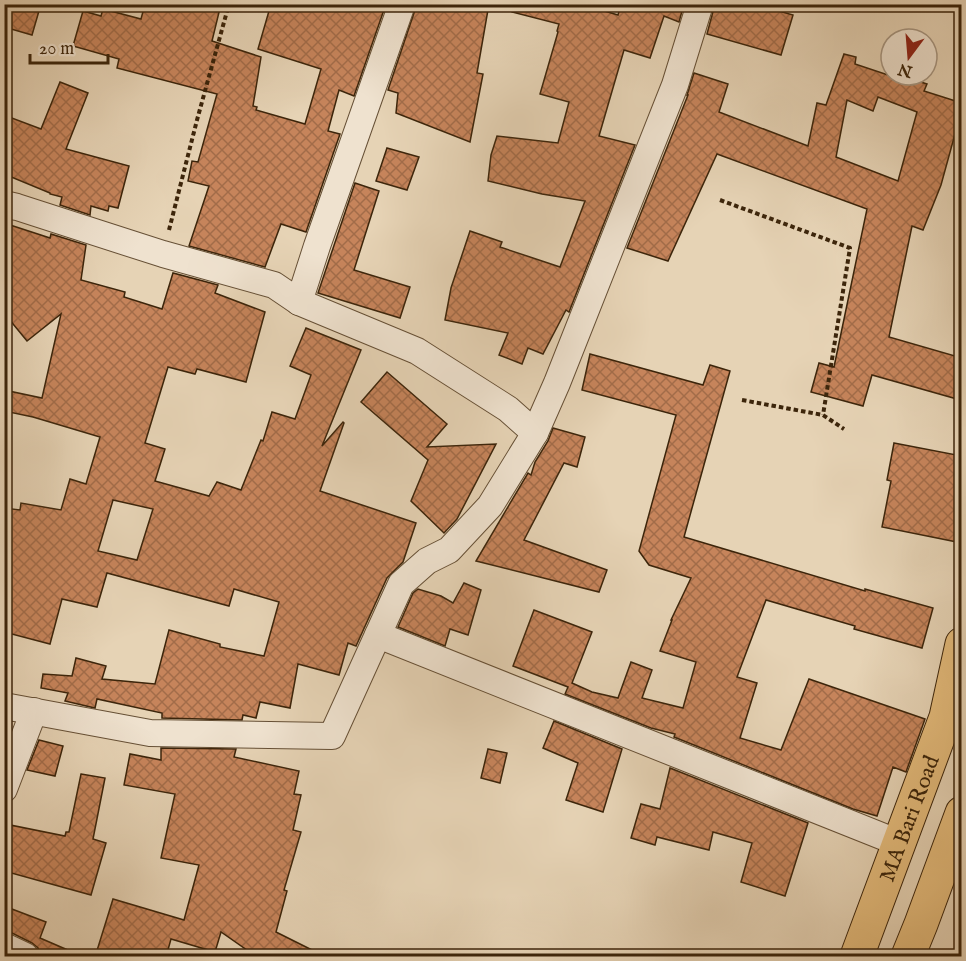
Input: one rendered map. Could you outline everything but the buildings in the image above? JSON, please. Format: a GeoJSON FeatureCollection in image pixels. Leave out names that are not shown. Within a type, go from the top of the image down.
{"type":"FeatureCollection","features":[{"type":"Feature","properties":{"kind":"main road","name":"MA Bari Road"},"geometry":{"type":"LineString","coordinates":[[857,957],[946,717],[962,644]]}},
{"type":"Feature","properties":{"kind":"main road"},"geometry":{"type":"LineString","coordinates":[[908,957],[962,813]]}},
{"type":"Feature","properties":{"kind":"street"},"geometry":{"type":"LineString","coordinates":[[299,302],[402,4]]}},
{"type":"Feature","properties":{"kind":"street"},"geometry":{"type":"LineString","coordinates":[[4,706],[150,733],[332,736],[401,584],[427,561],[449,550],[490,506],[535,433],[675,85],[700,4]]}},
{"type":"Feature","properties":{"kind":"street"},"geometry":{"type":"LineString","coordinates":[[4,204],[163,254],[274,285],[299,302],[417,351],[508,409],[535,433]]}},
{"type":"Feature","properties":{"kind":"street"},"geometry":{"type":"LineString","coordinates":[[378,635],[899,843]]}},
{"type":"Feature","properties":{"kind":"street"},"geometry":{"type":"LineString","coordinates":[[4,789],[34,711]]}},
{"type":"Feature","properties":{"kind":"street"},"geometry":{"type":"LineString","coordinates":[[4,946],[25,957]]}},
{"type":"Feature","properties":{"kind":"path"},"geometry":{"type":"LineString","coordinates":[[163,254],[229,4]]}},
{"type":"Feature","properties":{"kind":"path"},"geometry":{"type":"LineString","coordinates":[[720,200],[850,248],[823,415]]}},
{"type":"Feature","properties":{"kind":"path"},"geometry":{"type":"LineString","coordinates":[[742,400],[823,415],[844,429]]}}]}
